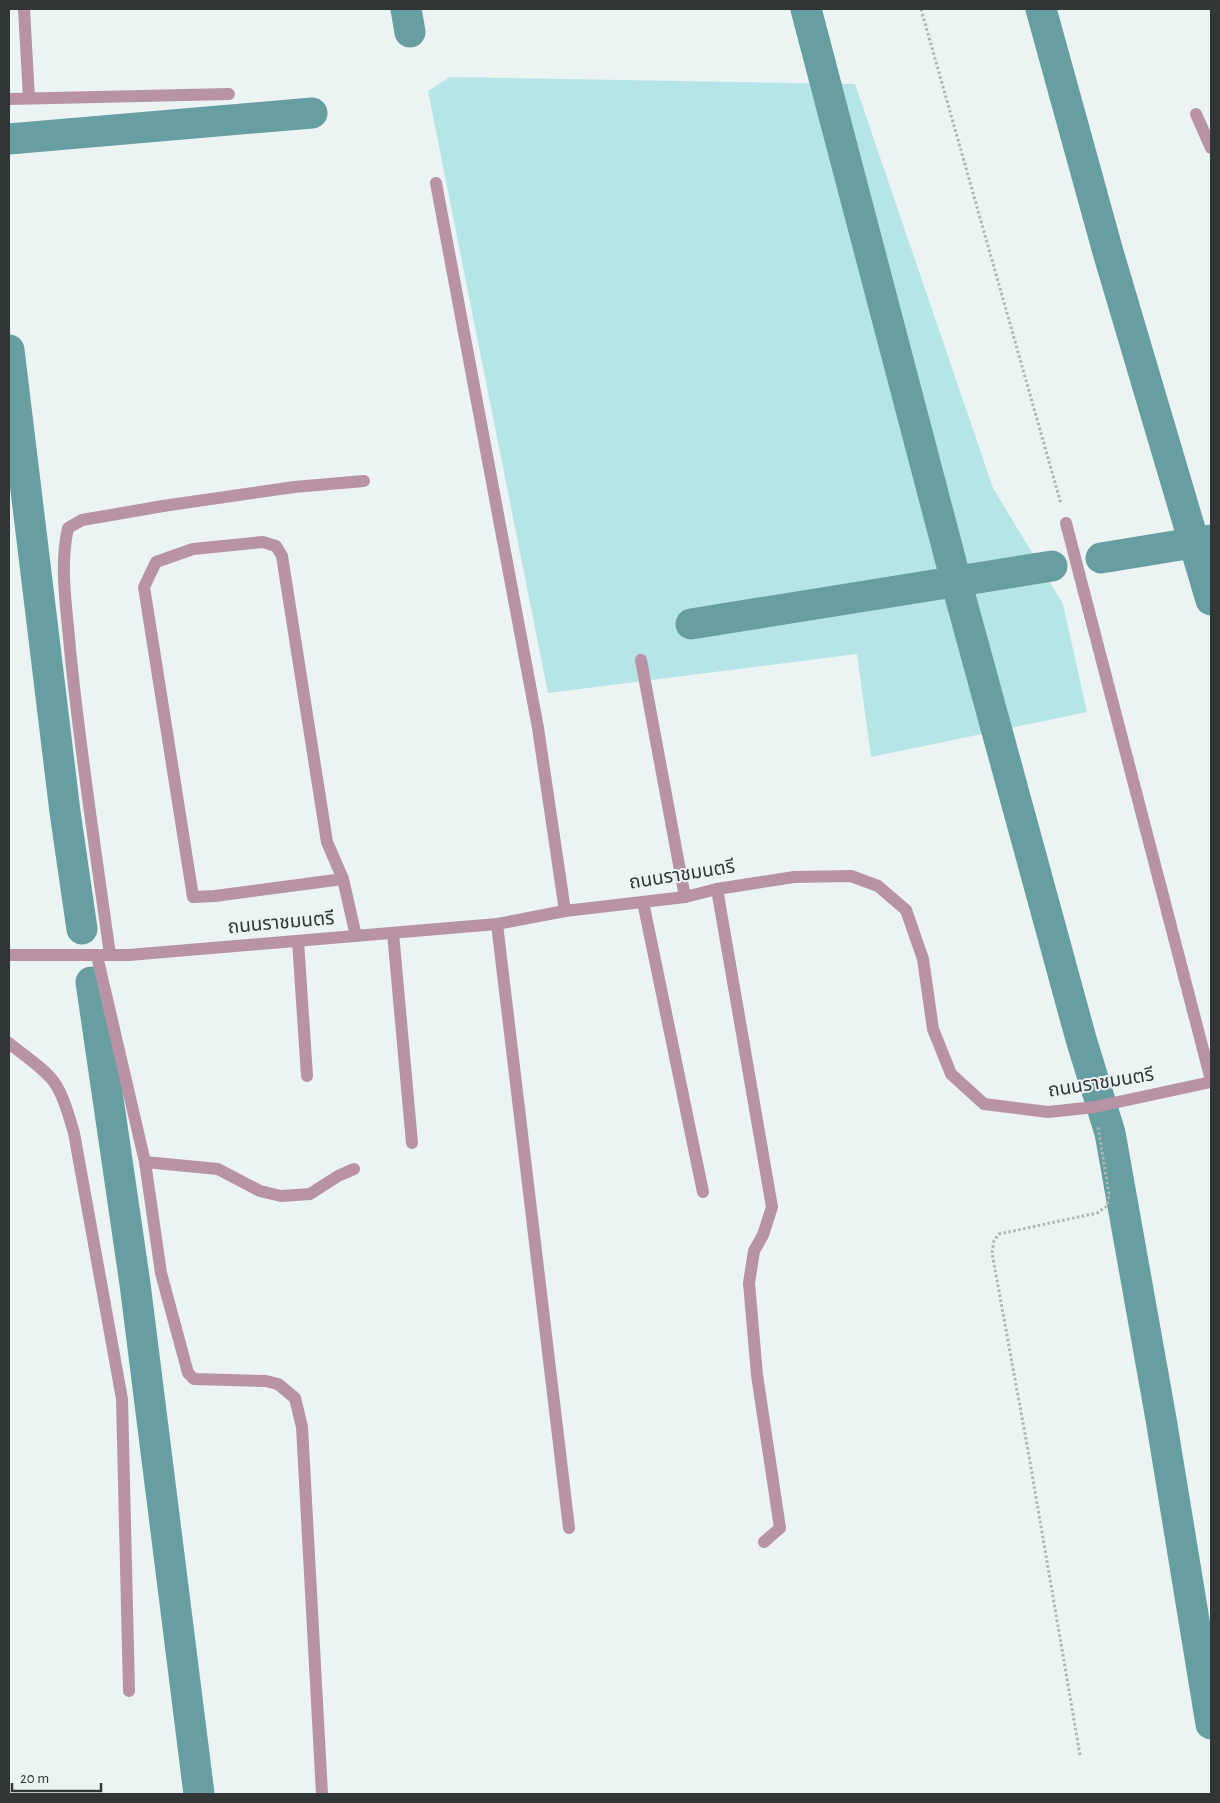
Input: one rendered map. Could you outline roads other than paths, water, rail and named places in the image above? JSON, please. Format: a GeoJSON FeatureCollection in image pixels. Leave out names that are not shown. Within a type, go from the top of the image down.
{"type":"FeatureCollection","features":[{"type":"Feature","properties":{"kind":"street"},"geometry":{"type":"LineString","coordinates":[[24,9],[29,98]]}},
{"type":"Feature","properties":{"kind":"street"},"geometry":{"type":"LineString","coordinates":[[9,98],[229,94]]}},
{"type":"Feature","properties":{"kind":"street"},"geometry":{"type":"LineString","coordinates":[[1196,114],[1211,148]]}},
{"type":"Feature","properties":{"kind":"street"},"geometry":{"type":"LineString","coordinates":[[436,183],[538,728],[565,911]]}},
{"type":"Feature","properties":{"kind":"street"},"geometry":{"type":"LineString","coordinates":[[322,1794],[302,1428],[295,1398],[288,1391],[272,1382],[194,1379],[188,1373],[161,1273],[145,1162],[104,955],[74,687],[65,586],[64,549],[68,528],[82,520],[294,487],[364,481]]}},
{"type":"Feature","properties":{"kind":"street"},"geometry":{"type":"LineString","coordinates":[[1066,523],[1211,1081]]}},
{"type":"Feature","properties":{"kind":"street"},"geometry":{"type":"LineString","coordinates":[[343,879],[215,896],[193,897],[144,588],[156,562],[193,549],[263,542],[276,546],[282,556],[327,842],[343,879],[356,936]]}},
{"type":"Feature","properties":{"kind":"street"},"geometry":{"type":"LineString","coordinates":[[641,660],[685,897]]}},
{"type":"Feature","properties":{"kind":"street","name":"ถนนราชมนตรี"},"geometry":{"type":"LineString","coordinates":[[9,955],[129,955],[496,924],[565,911],[685,897],[717,889],[794,877],[851,876],[878,886],[906,910],[923,958],[933,1029],[951,1074],[984,1104],[1048,1112],[1095,1107],[1211,1081]]}},
{"type":"Feature","properties":{"kind":"street"},"geometry":{"type":"LineString","coordinates":[[717,889],[772,1207],[763,1235],[754,1250],[749,1283],[757,1375],[780,1528],[764,1542]]}},
{"type":"Feature","properties":{"kind":"street"},"geometry":{"type":"LineString","coordinates":[[643,902],[703,1192]]}},
{"type":"Feature","properties":{"kind":"street"},"geometry":{"type":"LineString","coordinates":[[496,924],[569,1528]]}},
{"type":"Feature","properties":{"kind":"street"},"geometry":{"type":"LineString","coordinates":[[393,933],[412,1143]]}},
{"type":"Feature","properties":{"kind":"street"},"geometry":{"type":"LineString","coordinates":[[298,941],[307,1076]]}},
{"type":"Feature","properties":{"kind":"street"},"geometry":{"type":"LineString","coordinates":[[9,1044],[42,1070],[56,1084],[67,1108],[74,1133],[122,1399],[129,1691]]}},
{"type":"Feature","properties":{"kind":"street"},"geometry":{"type":"LineString","coordinates":[[145,1162],[218,1169],[260,1191],[281,1196],[310,1194],[338,1176],[354,1169]]}},
{"type":"Feature","properties":{"kind":"waterway"},"geometry":{"type":"LineString","coordinates":[[406,9],[410,32]]}},
{"type":"Feature","properties":{"kind":"waterway"},"geometry":{"type":"LineString","coordinates":[[806,9],[956,581],[1081,1039],[1110,1133],[1161,1419],[1211,1724]]}},
{"type":"Feature","properties":{"kind":"waterway"},"geometry":{"type":"LineString","coordinates":[[1041,9],[1108,252],[1211,600]]}},
{"type":"Feature","properties":{"kind":"waterway"},"geometry":{"type":"LineString","coordinates":[[9,139],[312,113]]}},
{"type":"Feature","properties":{"kind":"waterway"},"geometry":{"type":"LineString","coordinates":[[9,350],[65,812],[82,929]]}},
{"type":"Feature","properties":{"kind":"waterway"},"geometry":{"type":"LineString","coordinates":[[1101,558],[1211,540]]}},
{"type":"Feature","properties":{"kind":"waterway"},"geometry":{"type":"LineString","coordinates":[[691,624],[1052,566]]}},
{"type":"Feature","properties":{"kind":"waterway"},"geometry":{"type":"LineString","coordinates":[[91,982],[135,1284],[199,1794]]}}]}
